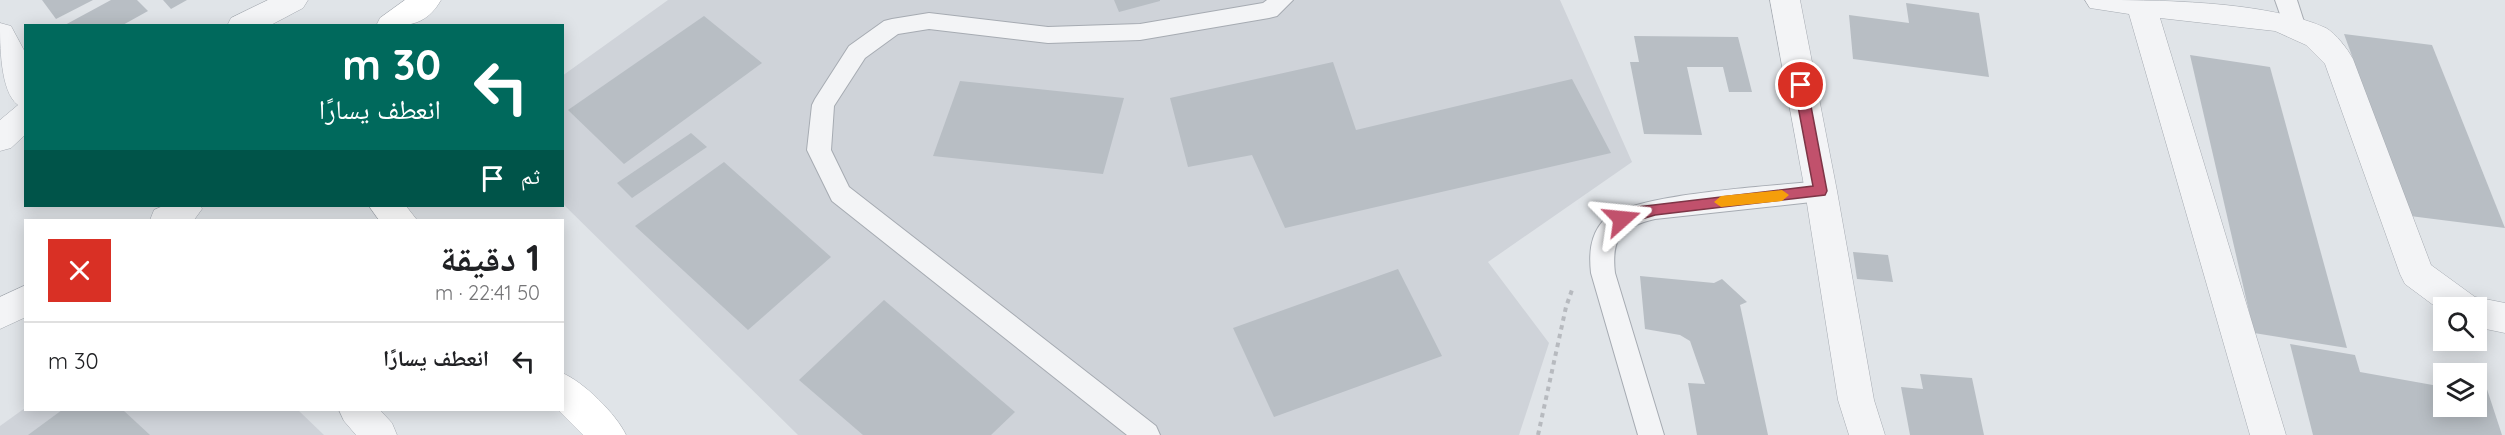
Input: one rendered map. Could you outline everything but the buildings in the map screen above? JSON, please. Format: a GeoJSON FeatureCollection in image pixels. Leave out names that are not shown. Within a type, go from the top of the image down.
{"type":"FeatureCollection","features":[{"type":"Feature","properties":{"kind":"main road"},"geometry":{"type":"LineString","coordinates":[[394,24],[426,0]]}},
{"type":"Feature","properties":{"kind":"main road"},"geometry":{"type":"LineString","coordinates":[[386,207],[399,219]]}},
{"type":"Feature","properties":{"kind":"main road"},"geometry":{"type":"LineString","coordinates":[[564,390],[608,435]]}},
{"type":"Feature","properties":{"kind":"street"},"geometry":{"type":"LineString","coordinates":[[247,24],[293,0]]}},
{"type":"Feature","properties":{"kind":"street"},"geometry":{"type":"LineString","coordinates":[[1785,0],[1821,191],[1856,400],[1867,435]]}},
{"type":"Feature","properties":{"kind":"street"},"geometry":{"type":"LineString","coordinates":[[2100,0],[2278,21],[2291,14],[2338,59],[2417,274],[2448,297]]}},
{"type":"Feature","properties":{"kind":"street"},"geometry":{"type":"LineString","coordinates":[[2141,5],[2268,435]]}},
{"type":"Feature","properties":{"kind":"street"},"geometry":{"type":"LineString","coordinates":[[0,34],[8,48],[24,91]]}},
{"type":"Feature","properties":{"kind":"street"},"geometry":{"type":"LineString","coordinates":[[0,139],[24,117]]}},
{"type":"Feature","properties":{"kind":"street"},"geometry":{"type":"LineString","coordinates":[[0,314],[24,300]]}},
{"type":"Feature","properties":{"kind":"street"},"geometry":{"type":"LineString","coordinates":[[2487,314],[2505,318]]}},
{"type":"Feature","properties":{"kind":"street"},"geometry":{"type":"LineString","coordinates":[[358,411],[379,435]]}},
{"type":"Feature","properties":{"kind":"lane"},"geometry":{"type":"LineString","coordinates":[[1147,435],[840,194],[819,150],[823,105],[857,52],[892,27],[929,21],[1048,35],[1140,32],[1269,10],[1282,0]]}},
{"type":"Feature","properties":{"kind":"lane"},"geometry":{"type":"LineString","coordinates":[[1650,435],[1600,258],[1603,243],[1610,230],[1622,219],[1637,213],[1821,191]]}},
{"type":"Feature","properties":{"kind":"path"},"geometry":{"type":"LineString","coordinates":[[1538,435],[1571,290],[1580,276],[1600,258]]}},
{"type":"Feature","properties":{"kind":"shaded area"},"geometry":{"type":"Polygon","coordinates":[[[668,0],[1560,0],[1632,162],[1488,262],[1549,343],[1519,435],[798,435],[564,205],[564,75],[668,0]]]}},
{"type":"Feature","properties":{"kind":"shaded area"},"geometry":{"type":"Polygon","coordinates":[[[24,409],[24,411],[299,411],[324,435],[0,435],[0,426],[24,409]]]}},
{"type":"Feature","properties":{"kind":"slow traffic"},"geometry":{"type":"LineString","coordinates":[[1721,202],[1782,195]]}},
{"type":"Feature","properties":{"kind":"route"},"geometry":{"type":"LineString","coordinates":[[1622,219],[1655,209],[1821,191],[1801,85]]}}]}
